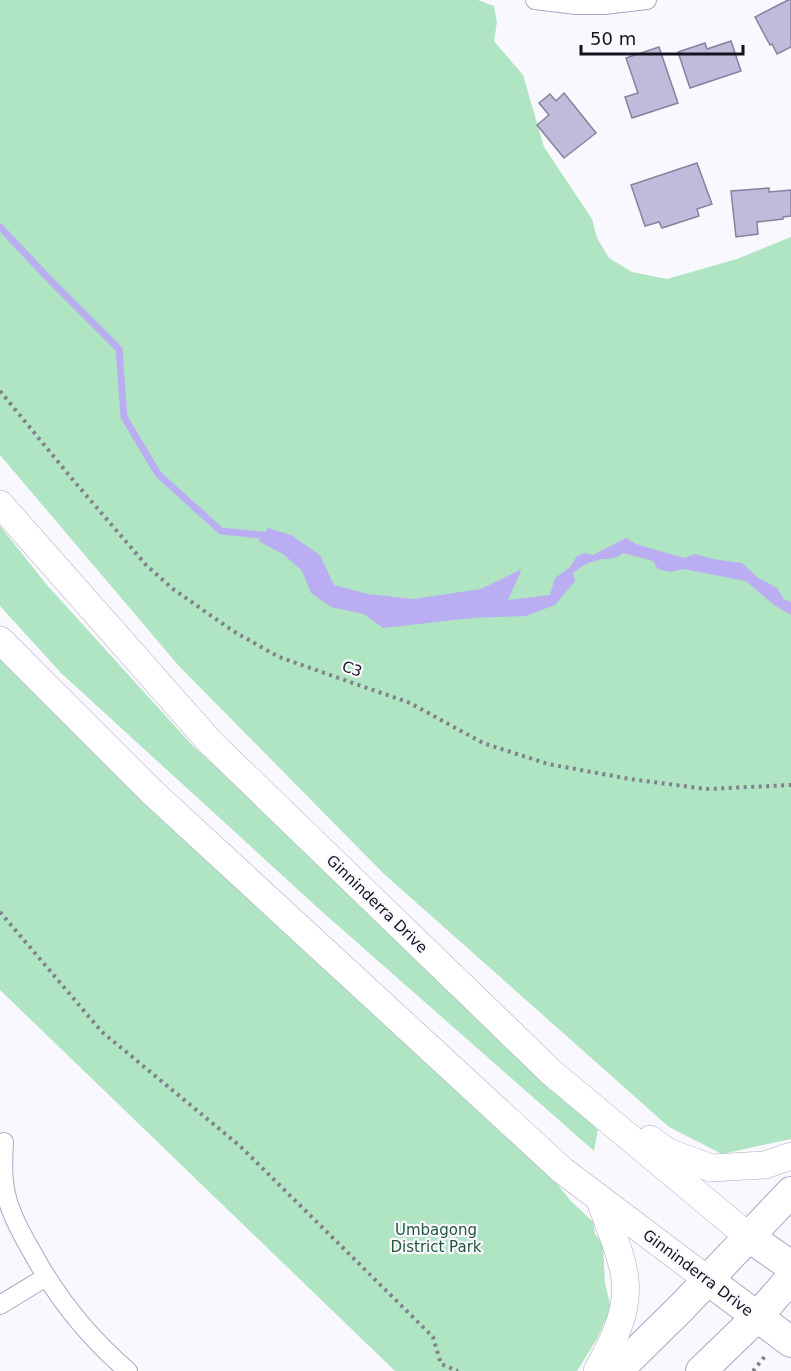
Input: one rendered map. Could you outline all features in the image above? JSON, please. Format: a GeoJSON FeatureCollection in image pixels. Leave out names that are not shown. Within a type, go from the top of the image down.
{"type":"FeatureCollection","features":[{"type":"Feature","properties":{"kind":"main road","name":"Ginninderra Drive"},"geometry":{"type":"LineString","coordinates":[[0,504],[211,743],[552,1073],[749,1237],[791,1266]]}},
{"type":"Feature","properties":{"kind":"main road","name":"Ginninderra Drive"},"geometry":{"type":"LineString","coordinates":[[0,640],[152,792],[562,1170],[757,1317],[781,1345]]}},
{"type":"Feature","properties":{"kind":"main road"},"geometry":{"type":"LineString","coordinates":[[552,1073],[668,1152],[711,1168],[765,1165],[791,1156]]}},
{"type":"Feature","properties":{"kind":"main road"},"geometry":{"type":"LineString","coordinates":[[617,1371],[708,1280],[791,1192]]}},
{"type":"Feature","properties":{"kind":"main road"},"geometry":{"type":"LineString","coordinates":[[597,1371],[612,1345],[624,1308],[626,1280],[600,1200]]}},
{"type":"Feature","properties":{"kind":"main road"},"geometry":{"type":"LineString","coordinates":[[701,1371],[757,1317],[791,1278]]}},
{"type":"Feature","properties":{"kind":"street"},"geometry":{"type":"LineString","coordinates":[[535,0],[576,5],[604,5],[647,0]]}},
{"type":"Feature","properties":{"kind":"street"},"geometry":{"type":"LineString","coordinates":[[4,1142],[2,1168],[6,1196],[13,1217],[46,1277],[75,1319],[111,1357],[128,1371]]}},
{"type":"Feature","properties":{"kind":"street"},"geometry":{"type":"LineString","coordinates":[[0,1305],[46,1277]]}},
{"type":"Feature","properties":{"kind":"path","name":"C3"},"geometry":{"type":"LineString","coordinates":[[0,391],[147,566],[173,589],[233,631],[279,657],[410,703],[483,743],[548,764],[648,782],[706,789],[791,785]]}},
{"type":"Feature","properties":{"kind":"path"},"geometry":{"type":"LineString","coordinates":[[0,912],[102,1032],[240,1146],[433,1337],[441,1364],[458,1371]]}},
{"type":"Feature","properties":{"kind":"path"},"geometry":{"type":"LineString","coordinates":[[753,1371],[781,1345]]}},
{"type":"Feature","properties":{"kind":"green space"},"geometry":{"type":"Polygon","coordinates":[[[0,0],[478,0],[494,6],[497,22],[494,41],[523,75],[544,147],[592,219],[597,238],[609,258],[632,272],[667,279],[737,259],[791,237],[791,1139],[722,1154],[669,1127],[384,874],[178,665],[0,455],[0,0]]]}},
{"type":"Feature","properties":{"kind":"green space"},"geometry":{"type":"Polygon","coordinates":[[[0,526],[47,585],[192,745],[341,881],[598,1130],[594,1151],[319,909],[61,673],[0,606],[0,526]]]}},
{"type":"Feature","properties":{"kind":"green space","name":"Umbagong District Park"},"geometry":{"type":"Polygon","coordinates":[[[0,651],[548,1172],[570,1200],[593,1222],[595,1234],[603,1244],[605,1283],[611,1308],[597,1339],[577,1371],[395,1371],[0,990],[0,651]]]}},
{"type":"Feature","properties":{"kind":"shaded area"},"geometry":{"type":"Polygon","coordinates":[[[268,528],[291,535],[320,555],[334,585],[368,594],[413,599],[481,589],[522,569],[508,600],[550,595],[555,578],[570,567],[577,556],[585,553],[593,555],[626,538],[636,544],[684,558],[695,554],[742,563],[757,577],[777,588],[784,599],[791,602],[791,615],[774,605],[746,581],[683,569],[670,572],[658,569],[653,561],[623,553],[580,568],[573,573],[575,581],[555,605],[526,616],[472,618],[383,628],[364,614],[331,607],[311,593],[302,571],[283,554],[258,541],[268,528]]]}},
{"type":"Feature","properties":{"kind":"building"},"geometry":{"type":"Polygon","coordinates":[[[791,0],[791,47],[777,54],[755,17],[791,0]]]}},
{"type":"Feature","properties":{"kind":"building"},"geometry":{"type":"Polygon","coordinates":[[[731,41],[741,71],[690,88],[678,52],[705,43],[707,49],[731,41]]]}},
{"type":"Feature","properties":{"kind":"building"},"geometry":{"type":"Polygon","coordinates":[[[659,47],[678,103],[632,118],[625,97],[638,93],[626,58],[659,47]]]}},
{"type":"Feature","properties":{"kind":"building"},"geometry":{"type":"Polygon","coordinates":[[[564,93],[596,133],[564,158],[537,125],[549,115],[539,103],[550,94],[556,101],[564,93]]]}},
{"type":"Feature","properties":{"kind":"building"},"geometry":{"type":"Polygon","coordinates":[[[697,163],[712,204],[697,209],[699,216],[662,228],[659,222],[645,226],[631,185],[697,163]]]}},
{"type":"Feature","properties":{"kind":"building"},"geometry":{"type":"Polygon","coordinates":[[[769,188],[769,192],[791,190],[791,216],[757,222],[758,234],[736,237],[731,191],[769,188]]]}},
{"type":"Feature","properties":{"kind":"waterway"},"geometry":{"type":"LineString","coordinates":[[0,227],[119,349],[124,417],[158,474],[221,531],[272,536]]}}]}
